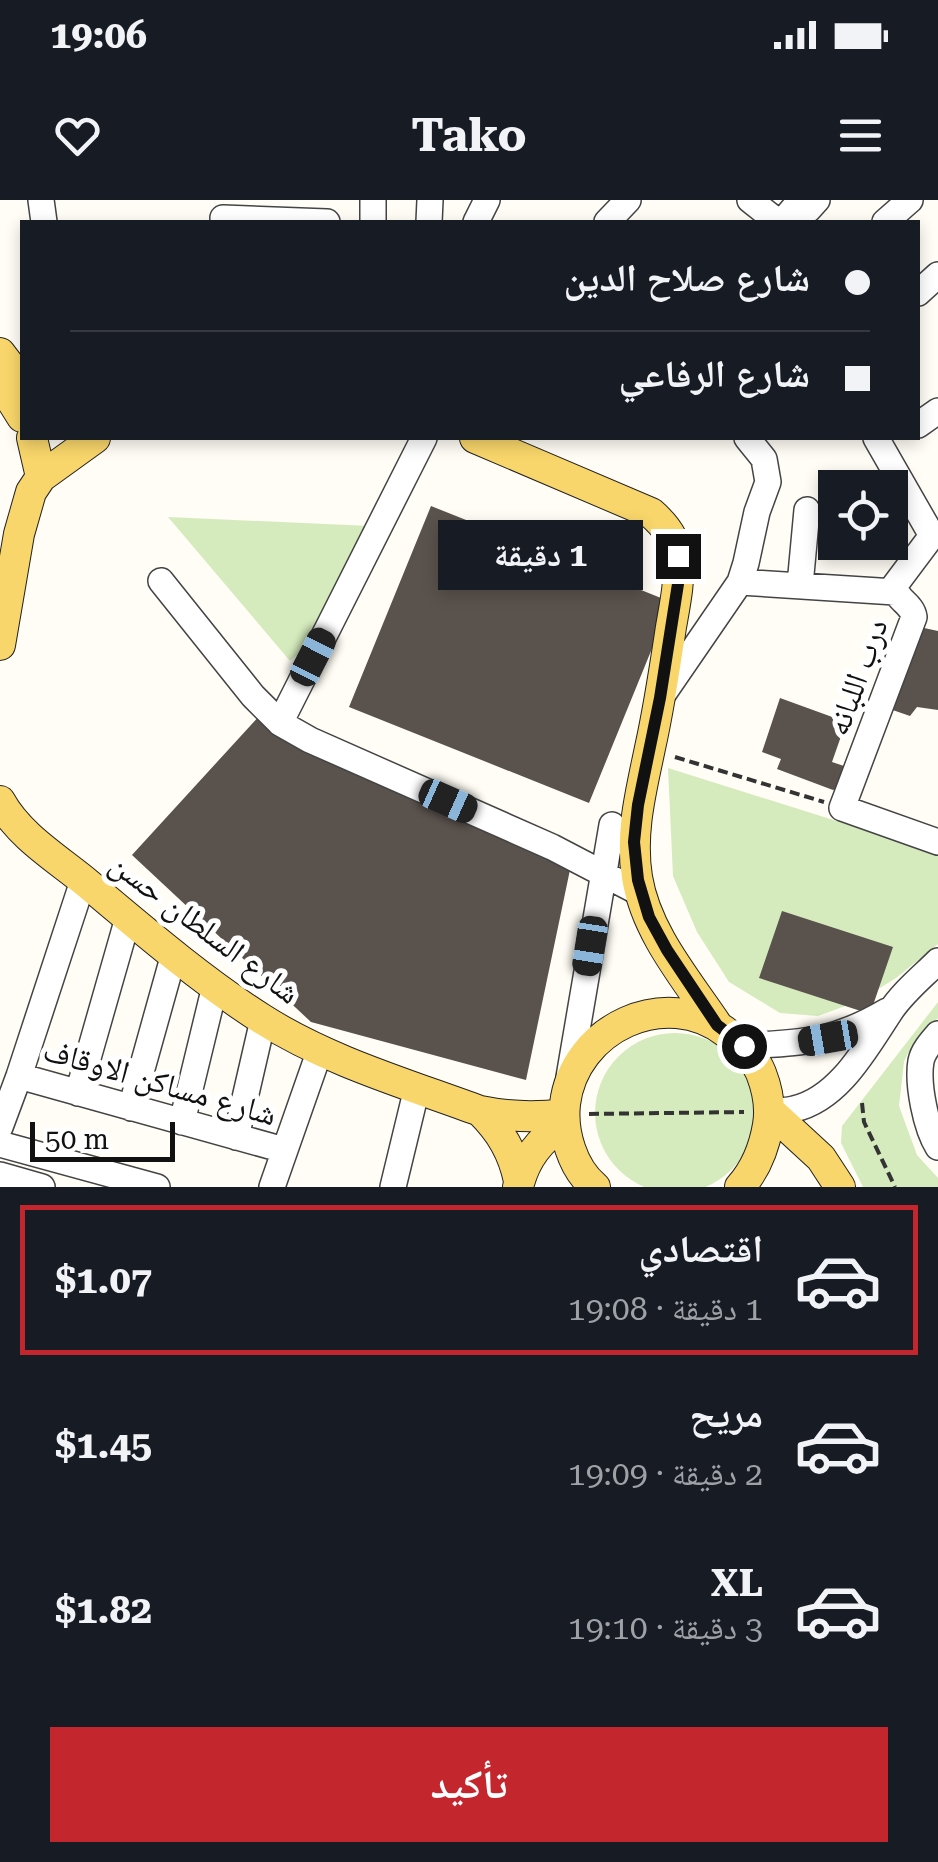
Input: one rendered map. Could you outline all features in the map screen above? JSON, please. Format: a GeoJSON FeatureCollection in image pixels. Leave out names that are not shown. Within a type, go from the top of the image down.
{"type":"FeatureCollection","features":[{"type":"Feature","properties":{"kind":"main road"},"geometry":{"type":"LineString","coordinates":[[0,353],[20,379]]}},
{"type":"Feature","properties":{"kind":"main road"},"geometry":{"type":"LineString","coordinates":[[0,382],[20,415]]}},
{"type":"Feature","properties":{"kind":"main road"},"geometry":{"type":"LineString","coordinates":[[32,440],[41,477]]}},
{"type":"Feature","properties":{"kind":"main road"},"geometry":{"type":"LineString","coordinates":[[0,645],[10,533],[41,477],[87,440]]}},
{"type":"Feature","properties":{"kind":"main road"},"geometry":{"type":"LineString","coordinates":[[480,440],[651,514],[674,539],[678,584],[634,842],[638,880],[649,917],[717,1025]]}},
{"type":"Feature","properties":{"kind":"main road","name":"شارع السلطان حسن"},"geometry":{"type":"LineString","coordinates":[[0,801],[11,822],[128,918],[263,1020],[320,1050],[480,1111],[522,1118],[565,1110]]}},
{"type":"Feature","properties":{"kind":"main road"},"geometry":{"type":"LineString","coordinates":[[595,1187],[572,1155],[565,1110],[574,1070],[604,1034],[648,1014],[672,1012],[717,1025],[744,1046],[767,1088],[770,1111],[763,1152],[740,1187]]}},
{"type":"Feature","properties":{"kind":"main road"},"geometry":{"type":"LineString","coordinates":[[519,1184],[528,1158],[565,1110]]}},
{"type":"Feature","properties":{"kind":"main road"},"geometry":{"type":"LineString","coordinates":[[480,1111],[506,1142],[519,1184]]}},
{"type":"Feature","properties":{"kind":"main road"},"geometry":{"type":"LineString","coordinates":[[770,1111],[807,1142],[840,1187]]}},
{"type":"Feature","properties":{"kind":"street"},"geometry":{"type":"LineString","coordinates":[[750,200],[777,220]]}},
{"type":"Feature","properties":{"kind":"street"},"geometry":{"type":"LineString","coordinates":[[782,220],[798,207],[808,210],[816,200]]}},
{"type":"Feature","properties":{"kind":"street"},"geometry":{"type":"LineString","coordinates":[[887,220],[910,200]]}},
{"type":"Feature","properties":{"kind":"street"},"geometry":{"type":"LineString","coordinates":[[223,214],[288,220]]}},
{"type":"Feature","properties":{"kind":"street"},"geometry":{"type":"LineString","coordinates":[[920,292],[938,274]]}},
{"type":"Feature","properties":{"kind":"street"},"geometry":{"type":"LineString","coordinates":[[280,723],[423,440]]}},
{"type":"Feature","properties":{"kind":"street"},"geometry":{"type":"LineString","coordinates":[[660,698],[740,582],[768,482],[764,459],[749,440]]}},
{"type":"Feature","properties":{"kind":"street","name":"درب اللبانه"},"geometry":{"type":"LineString","coordinates":[[842,808],[914,617],[895,592],[895,585],[931,534],[877,440]]}},
{"type":"Feature","properties":{"kind":"street"},"geometry":{"type":"LineString","coordinates":[[800,585],[807,510]]}},
{"type":"Feature","properties":{"kind":"street"},"geometry":{"type":"LineString","coordinates":[[161,582],[253,696],[280,723],[310,740],[552,846],[642,894]]}},
{"type":"Feature","properties":{"kind":"street"},"geometry":{"type":"LineString","coordinates":[[740,582],[895,592]]}},
{"type":"Feature","properties":{"kind":"street"},"geometry":{"type":"LineString","coordinates":[[842,808],[938,842]]}},
{"type":"Feature","properties":{"kind":"street"},"geometry":{"type":"LineString","coordinates":[[565,1110],[612,826]]}},
{"type":"Feature","properties":{"kind":"street"},"geometry":{"type":"LineString","coordinates":[[0,1127],[83,881]]}},
{"type":"Feature","properties":{"kind":"street"},"geometry":{"type":"LineString","coordinates":[[78,1093],[128,918]]}},
{"type":"Feature","properties":{"kind":"street"},"geometry":{"type":"LineString","coordinates":[[131,1108],[174,954]]}},
{"type":"Feature","properties":{"kind":"street"},"geometry":{"type":"LineString","coordinates":[[770,1111],[792,1110],[814,1102],[832,1088],[892,1009],[938,960]]}},
{"type":"Feature","properties":{"kind":"street"},"geometry":{"type":"LineString","coordinates":[[182,1122],[215,986]]}},
{"type":"Feature","properties":{"kind":"street"},"geometry":{"type":"LineString","coordinates":[[744,1046],[828,1038],[892,1009]]}},
{"type":"Feature","properties":{"kind":"street"},"geometry":{"type":"LineString","coordinates":[[236,1137],[263,1020]]}},
{"type":"Feature","properties":{"kind":"street"},"geometry":{"type":"LineString","coordinates":[[938,1034],[922,1059],[931,1104],[929,1132],[938,1147]]}},
{"type":"Feature","properties":{"kind":"street","name":"شارع مساكن الاوقاف"},"geometry":{"type":"LineString","coordinates":[[272,1187],[320,1050]]}},
{"type":"Feature","properties":{"kind":"street","name":"شارع مساكن الاوقاف"},"geometry":{"type":"LineString","coordinates":[[19,1076],[284,1150]]}},
{"type":"Feature","properties":{"kind":"street"},"geometry":{"type":"LineString","coordinates":[[393,1187],[417,1088]]}},
{"type":"Feature","properties":{"kind":"street"},"geometry":{"type":"LineString","coordinates":[[0,1144],[157,1187]]}},
{"type":"Feature","properties":{"kind":"street"},"geometry":{"type":"LineString","coordinates":[[0,1175],[32,1186]]}},
{"type":"Feature","properties":{"kind":"path"},"geometry":{"type":"LineString","coordinates":[[650,750],[842,808]]}},
{"type":"Feature","properties":{"kind":"path"},"geometry":{"type":"LineString","coordinates":[[862,1103],[864,1122],[896,1187]]}},
{"type":"Feature","properties":{"kind":"path"},"geometry":{"type":"LineString","coordinates":[[565,1110],[770,1111]]}},
{"type":"Feature","properties":{"kind":"green space"},"geometry":{"type":"Polygon","coordinates":[[[168,517],[392,527],[354,607],[290,661],[168,517]]]}},
{"type":"Feature","properties":{"kind":"green space"},"geometry":{"type":"Polygon","coordinates":[[[668,768],[938,853],[938,944],[859,1001],[818,1016],[780,1013],[729,982],[697,932],[673,876],[668,768]]]}},
{"type":"Feature","properties":{"kind":"green space"},"geometry":{"type":"Polygon","coordinates":[[[938,1002],[938,1018],[904,1062],[899,1106],[917,1155],[938,1178],[938,1187],[863,1187],[841,1143],[842,1126],[938,1002]]]}},
{"type":"Feature","properties":{"kind":"green space"},"geometry":{"type":"Polygon","coordinates":[[[659,1035],[691,1035],[719,1047],[741,1069],[755,1113],[749,1144],[732,1170],[706,1187],[644,1187],[618,1170],[601,1144],[597,1129],[597,1097],[609,1069],[631,1047],[659,1035]]]}},
{"type":"Feature","properties":{"kind":"building"},"geometry":{"type":"Polygon","coordinates":[[[431,506],[671,602],[589,803],[349,707],[431,506]]]}},
{"type":"Feature","properties":{"kind":"building"},"geometry":{"type":"Polygon","coordinates":[[[915,626],[938,631],[938,710],[917,707],[910,716],[884,707],[915,626]]]}},
{"type":"Feature","properties":{"kind":"building"},"geometry":{"type":"Polygon","coordinates":[[[780,698],[846,722],[832,762],[844,766],[846,774],[840,787],[833,790],[777,769],[781,759],[762,752],[780,698]]]}},
{"type":"Feature","properties":{"kind":"building"},"geometry":{"type":"Polygon","coordinates":[[[261,714],[571,865],[526,1080],[311,1022],[132,855],[261,714]]]}},
{"type":"Feature","properties":{"kind":"building"},"geometry":{"type":"Polygon","coordinates":[[[782,911],[893,947],[870,1014],[759,978],[782,911]]]}},
{"type":"Feature","properties":{"kind":"route"},"geometry":{"type":"LineString","coordinates":[[678,556],[678,584],[660,698],[638,805],[634,842],[638,880],[649,917],[667,950],[717,1025],[744,1046]]}}]}
